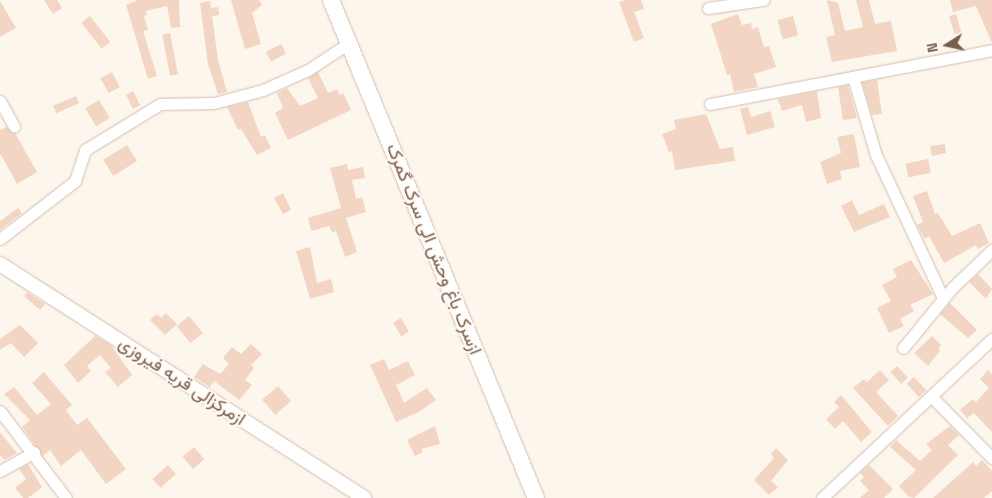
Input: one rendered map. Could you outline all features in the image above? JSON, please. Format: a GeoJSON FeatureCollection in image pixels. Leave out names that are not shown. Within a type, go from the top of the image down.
{"type":"FeatureCollection","features":[{"type":"Feature","properties":{"kind":"main road","name":"ازسرک باغ وحش الی سرک گمرک"},"geometry":{"type":"LineString","coordinates":[[331,0],[536,498]]}},
{"type":"Feature","properties":{"kind":"street"},"geometry":{"type":"LineString","coordinates":[[708,8],[762,0]]}},
{"type":"Feature","properties":{"kind":"street"},"geometry":{"type":"LineString","coordinates":[[0,239],[75,181],[85,150],[160,104],[214,103],[263,90],[308,70],[349,44]]}},
{"type":"Feature","properties":{"kind":"street"},"geometry":{"type":"LineString","coordinates":[[710,104],[992,50]]}},
{"type":"Feature","properties":{"kind":"street"},"geometry":{"type":"LineString","coordinates":[[853,77],[876,155],[943,298]]}},
{"type":"Feature","properties":{"kind":"street"},"geometry":{"type":"LineString","coordinates":[[0,100],[14,126]]}},
{"type":"Feature","properties":{"kind":"street"},"geometry":{"type":"LineString","coordinates":[[903,348],[943,298],[992,250]]}},
{"type":"Feature","properties":{"kind":"street","name":"ازمرکزالی قریه فیروزی"},"geometry":{"type":"LineString","coordinates":[[0,264],[364,498]]}},
{"type":"Feature","properties":{"kind":"street"},"geometry":{"type":"LineString","coordinates":[[822,498],[992,339]]}},
{"type":"Feature","properties":{"kind":"street"},"geometry":{"type":"LineString","coordinates":[[931,396],[992,458]]}},
{"type":"Feature","properties":{"kind":"street"},"geometry":{"type":"LineString","coordinates":[[0,411],[34,452],[66,498]]}},
{"type":"Feature","properties":{"kind":"street"},"geometry":{"type":"LineString","coordinates":[[0,470],[34,452]]}},
{"type":"Feature","properties":{"kind":"building"},"geometry":{"type":"Polygon","coordinates":[[[44,0],[57,0],[62,8],[53,14],[44,0]]]}},
{"type":"Feature","properties":{"kind":"building"},"geometry":{"type":"Polygon","coordinates":[[[138,0],[179,0],[180,27],[171,28],[167,6],[146,11],[147,15],[144,16],[148,30],[143,31],[157,76],[148,79],[126,5],[138,0]]]}},
{"type":"Feature","properties":{"kind":"building"},"geometry":{"type":"Polygon","coordinates":[[[231,0],[259,0],[262,5],[252,13],[261,44],[245,49],[231,0]]]}},
{"type":"Feature","properties":{"kind":"building"},"geometry":{"type":"Polygon","coordinates":[[[641,0],[644,9],[634,12],[644,38],[634,42],[619,2],[641,0]]]}},
{"type":"Feature","properties":{"kind":"building"},"geometry":{"type":"Polygon","coordinates":[[[827,0],[838,3],[845,31],[863,27],[856,0],[869,0],[875,24],[891,21],[897,51],[832,62],[826,37],[835,35],[827,0]]]}},
{"type":"Feature","properties":{"kind":"building"},"geometry":{"type":"Polygon","coordinates":[[[950,0],[992,0],[992,43],[976,6],[953,12],[950,0]]]}},
{"type":"Feature","properties":{"kind":"building"},"geometry":{"type":"Polygon","coordinates":[[[0,1],[16,28],[0,37],[0,1]]]}},
{"type":"Feature","properties":{"kind":"building"},"geometry":{"type":"Polygon","coordinates":[[[210,1],[211,8],[218,7],[219,15],[212,16],[218,60],[227,92],[218,94],[208,64],[200,3],[210,1]]]}},
{"type":"Feature","properties":{"kind":"building"},"geometry":{"type":"Polygon","coordinates":[[[738,14],[742,25],[751,23],[752,29],[758,27],[764,47],[769,46],[776,67],[754,74],[758,87],[734,92],[730,74],[727,75],[711,24],[738,14]]]}},
{"type":"Feature","properties":{"kind":"building"},"geometry":{"type":"Polygon","coordinates":[[[956,14],[961,32],[955,34],[949,16],[956,14]]]}},
{"type":"Feature","properties":{"kind":"building"},"geometry":{"type":"Polygon","coordinates":[[[90,16],[110,42],[102,49],[81,23],[90,16]]]}},
{"type":"Feature","properties":{"kind":"building"},"geometry":{"type":"Polygon","coordinates":[[[793,16],[798,35],[783,39],[778,20],[793,16]]]}},
{"type":"Feature","properties":{"kind":"building"},"geometry":{"type":"Polygon","coordinates":[[[170,33],[178,74],[170,76],[162,35],[170,33]]]}},
{"type":"Feature","properties":{"kind":"building"},"geometry":{"type":"Polygon","coordinates":[[[281,44],[286,54],[271,62],[266,52],[281,44]]]}},
{"type":"Feature","properties":{"kind":"building"},"geometry":{"type":"Polygon","coordinates":[[[112,72],[120,87],[109,93],[101,78],[112,72]]]}},
{"type":"Feature","properties":{"kind":"building"},"geometry":{"type":"Polygon","coordinates":[[[318,72],[328,93],[337,89],[340,95],[343,93],[351,110],[288,140],[275,113],[283,108],[277,93],[287,88],[300,106],[318,98],[308,78],[318,72]]]}},
{"type":"Feature","properties":{"kind":"building"},"geometry":{"type":"Polygon","coordinates":[[[877,80],[882,114],[872,115],[862,82],[877,80]]]}},
{"type":"Feature","properties":{"kind":"building"},"geometry":{"type":"Polygon","coordinates":[[[848,85],[857,118],[843,120],[838,87],[848,85]]]}},
{"type":"Feature","properties":{"kind":"building"},"geometry":{"type":"Polygon","coordinates":[[[133,91],[140,105],[133,109],[126,95],[133,91]]]}},
{"type":"Feature","properties":{"kind":"building"},"geometry":{"type":"Polygon","coordinates":[[[817,91],[821,118],[806,122],[802,105],[782,111],[778,99],[817,91]]]}},
{"type":"Feature","properties":{"kind":"building"},"geometry":{"type":"Polygon","coordinates":[[[76,96],[79,103],[56,113],[53,106],[76,96]]]}},
{"type":"Feature","properties":{"kind":"building"},"geometry":{"type":"Polygon","coordinates":[[[99,100],[110,118],[96,126],[85,108],[99,100]]]}},
{"type":"Feature","properties":{"kind":"building"},"geometry":{"type":"Polygon","coordinates":[[[248,102],[261,137],[265,135],[271,148],[257,155],[241,129],[238,130],[227,107],[248,102]]]}},
{"type":"Feature","properties":{"kind":"building"},"geometry":{"type":"Polygon","coordinates":[[[748,107],[751,117],[770,111],[775,127],[747,135],[740,109],[748,107]]]}},
{"type":"Feature","properties":{"kind":"building"},"geometry":{"type":"Polygon","coordinates":[[[706,114],[720,149],[733,147],[735,161],[675,170],[672,151],[669,152],[662,134],[676,129],[674,120],[706,114]]]}},
{"type":"Feature","properties":{"kind":"building"},"geometry":{"type":"Polygon","coordinates":[[[6,127],[15,133],[37,172],[17,184],[0,153],[0,130],[6,127]]]}},
{"type":"Feature","properties":{"kind":"building"},"geometry":{"type":"Polygon","coordinates":[[[854,134],[860,167],[840,171],[842,179],[827,184],[820,162],[841,153],[837,137],[854,134]]]}},
{"type":"Feature","properties":{"kind":"building"},"geometry":{"type":"Polygon","coordinates":[[[945,144],[946,153],[932,156],[930,146],[945,144]]]}},
{"type":"Feature","properties":{"kind":"building"},"geometry":{"type":"Polygon","coordinates":[[[127,145],[137,161],[113,176],[103,160],[127,145]]]}},
{"type":"Feature","properties":{"kind":"building"},"geometry":{"type":"Polygon","coordinates":[[[928,159],[931,173],[908,177],[906,164],[928,159]]]}},
{"type":"Feature","properties":{"kind":"building"},"geometry":{"type":"Polygon","coordinates":[[[347,164],[348,170],[363,167],[365,178],[352,180],[356,199],[362,197],[366,212],[346,218],[357,252],[345,257],[336,231],[332,232],[329,226],[311,231],[308,218],[341,208],[330,168],[347,164]]]}},
{"type":"Feature","properties":{"kind":"building"},"geometry":{"type":"Polygon","coordinates":[[[927,191],[935,214],[938,213],[952,236],[980,223],[989,243],[978,249],[976,245],[944,263],[929,236],[925,239],[917,225],[923,222],[913,196],[927,191]]]}},
{"type":"Feature","properties":{"kind":"building"},"geometry":{"type":"Polygon","coordinates":[[[283,193],[291,210],[283,214],[274,198],[283,193]]]}},
{"type":"Feature","properties":{"kind":"building"},"geometry":{"type":"Polygon","coordinates":[[[852,200],[859,215],[884,204],[890,217],[854,232],[841,206],[852,200]]]}},
{"type":"Feature","properties":{"kind":"building"},"geometry":{"type":"Polygon","coordinates":[[[18,208],[22,213],[0,230],[0,221],[18,208]]]}},
{"type":"Feature","properties":{"kind":"building"},"geometry":{"type":"Polygon","coordinates":[[[310,247],[317,283],[331,279],[334,292],[310,299],[296,251],[310,247]]]}},
{"type":"Feature","properties":{"kind":"building"},"geometry":{"type":"Polygon","coordinates":[[[911,260],[933,294],[910,305],[914,311],[900,319],[904,326],[889,333],[877,308],[891,301],[882,285],[897,277],[893,269],[911,260]]]}},
{"type":"Feature","properties":{"kind":"building"},"geometry":{"type":"Polygon","coordinates":[[[978,274],[992,289],[986,299],[969,282],[978,274]]]}},
{"type":"Feature","properties":{"kind":"building"},"geometry":{"type":"Polygon","coordinates":[[[27,292],[45,304],[40,310],[24,296],[27,292]]]}},
{"type":"Feature","properties":{"kind":"building"},"geometry":{"type":"Polygon","coordinates":[[[950,303],[977,330],[968,338],[940,314],[950,303]]]}},
{"type":"Feature","properties":{"kind":"building"},"geometry":{"type":"Polygon","coordinates":[[[166,313],[177,324],[165,335],[150,320],[157,314],[161,318],[166,313]]]}},
{"type":"Feature","properties":{"kind":"building"},"geometry":{"type":"Polygon","coordinates":[[[189,316],[203,333],[190,343],[177,326],[189,316]]]}},
{"type":"Feature","properties":{"kind":"building"},"geometry":{"type":"Polygon","coordinates":[[[401,318],[409,332],[401,336],[393,322],[401,318]]]}},
{"type":"Feature","properties":{"kind":"building"},"geometry":{"type":"Polygon","coordinates":[[[20,325],[38,343],[24,357],[11,343],[0,350],[0,339],[20,325]]]}},
{"type":"Feature","properties":{"kind":"building"},"geometry":{"type":"Polygon","coordinates":[[[95,336],[111,345],[132,375],[118,387],[105,372],[111,368],[100,355],[87,366],[91,371],[78,383],[64,365],[95,336]]]}},
{"type":"Feature","properties":{"kind":"building"},"geometry":{"type":"Polygon","coordinates":[[[932,336],[941,345],[938,349],[940,351],[928,366],[914,353],[932,336]]]}},
{"type":"Feature","properties":{"kind":"building"},"geometry":{"type":"Polygon","coordinates":[[[251,344],[262,354],[251,365],[254,368],[245,380],[252,385],[239,400],[214,381],[210,387],[194,377],[203,364],[220,374],[229,364],[223,358],[232,347],[241,354],[251,344]]]}},
{"type":"Feature","properties":{"kind":"building"},"geometry":{"type":"Polygon","coordinates":[[[384,359],[389,370],[408,361],[415,375],[396,385],[404,403],[427,388],[436,400],[417,413],[396,422],[370,365],[384,359]]]}},
{"type":"Feature","properties":{"kind":"building"},"geometry":{"type":"Polygon","coordinates":[[[897,366],[908,378],[901,384],[890,372],[897,366]]]}},
{"type":"Feature","properties":{"kind":"building"},"geometry":{"type":"Polygon","coordinates":[[[880,370],[889,380],[876,392],[898,416],[888,426],[853,388],[864,379],[867,382],[880,370]]]}},
{"type":"Feature","properties":{"kind":"building"},"geometry":{"type":"Polygon","coordinates":[[[988,370],[992,375],[992,432],[974,413],[967,418],[960,410],[973,399],[976,402],[989,388],[980,379],[988,370]]]}},
{"type":"Feature","properties":{"kind":"building"},"geometry":{"type":"Polygon","coordinates":[[[44,372],[72,405],[66,410],[77,425],[87,418],[126,469],[106,484],[81,450],[61,466],[50,450],[43,456],[22,427],[30,420],[4,394],[14,387],[37,415],[51,404],[32,383],[44,372]]]}},
{"type":"Feature","properties":{"kind":"building"},"geometry":{"type":"Polygon","coordinates":[[[914,377],[926,390],[919,397],[907,384],[914,377]]]}},
{"type":"Feature","properties":{"kind":"building"},"geometry":{"type":"Polygon","coordinates":[[[278,386],[291,401],[275,415],[262,400],[278,386]]]}},
{"type":"Feature","properties":{"kind":"building"},"geometry":{"type":"Polygon","coordinates":[[[841,395],[872,432],[861,442],[843,421],[835,429],[826,419],[839,407],[834,402],[841,395]]]}},
{"type":"Feature","properties":{"kind":"building"},"geometry":{"type":"Polygon","coordinates":[[[435,426],[440,444],[421,449],[423,452],[415,456],[407,440],[435,426]]]}},
{"type":"Feature","properties":{"kind":"building"},"geometry":{"type":"Polygon","coordinates":[[[950,426],[959,435],[948,445],[958,455],[914,498],[908,496],[899,486],[916,470],[890,447],[896,440],[920,461],[932,450],[926,444],[950,426]]]}},
{"type":"Feature","properties":{"kind":"building"},"geometry":{"type":"Polygon","coordinates":[[[0,432],[17,453],[4,460],[0,455],[0,432]]]}},
{"type":"Feature","properties":{"kind":"building"},"geometry":{"type":"Polygon","coordinates":[[[194,447],[204,459],[193,469],[183,457],[194,447]]]}},
{"type":"Feature","properties":{"kind":"building"},"geometry":{"type":"Polygon","coordinates":[[[776,448],[788,460],[771,481],[778,487],[769,495],[754,480],[774,458],[771,454],[776,448]]]}},
{"type":"Feature","properties":{"kind":"building"},"geometry":{"type":"Polygon","coordinates":[[[982,460],[992,471],[992,491],[984,498],[933,498],[973,462],[976,466],[982,460]]]}},
{"type":"Feature","properties":{"kind":"building"},"geometry":{"type":"Polygon","coordinates":[[[28,464],[42,487],[28,498],[23,498],[15,488],[26,479],[19,469],[28,464]]]}},
{"type":"Feature","properties":{"kind":"building"},"geometry":{"type":"Polygon","coordinates":[[[168,465],[176,474],[160,488],[152,479],[168,465]]]}},
{"type":"Feature","properties":{"kind":"building"},"geometry":{"type":"Polygon","coordinates":[[[869,465],[893,489],[884,498],[860,498],[869,490],[860,481],[864,477],[860,473],[869,465]]]}}]}
